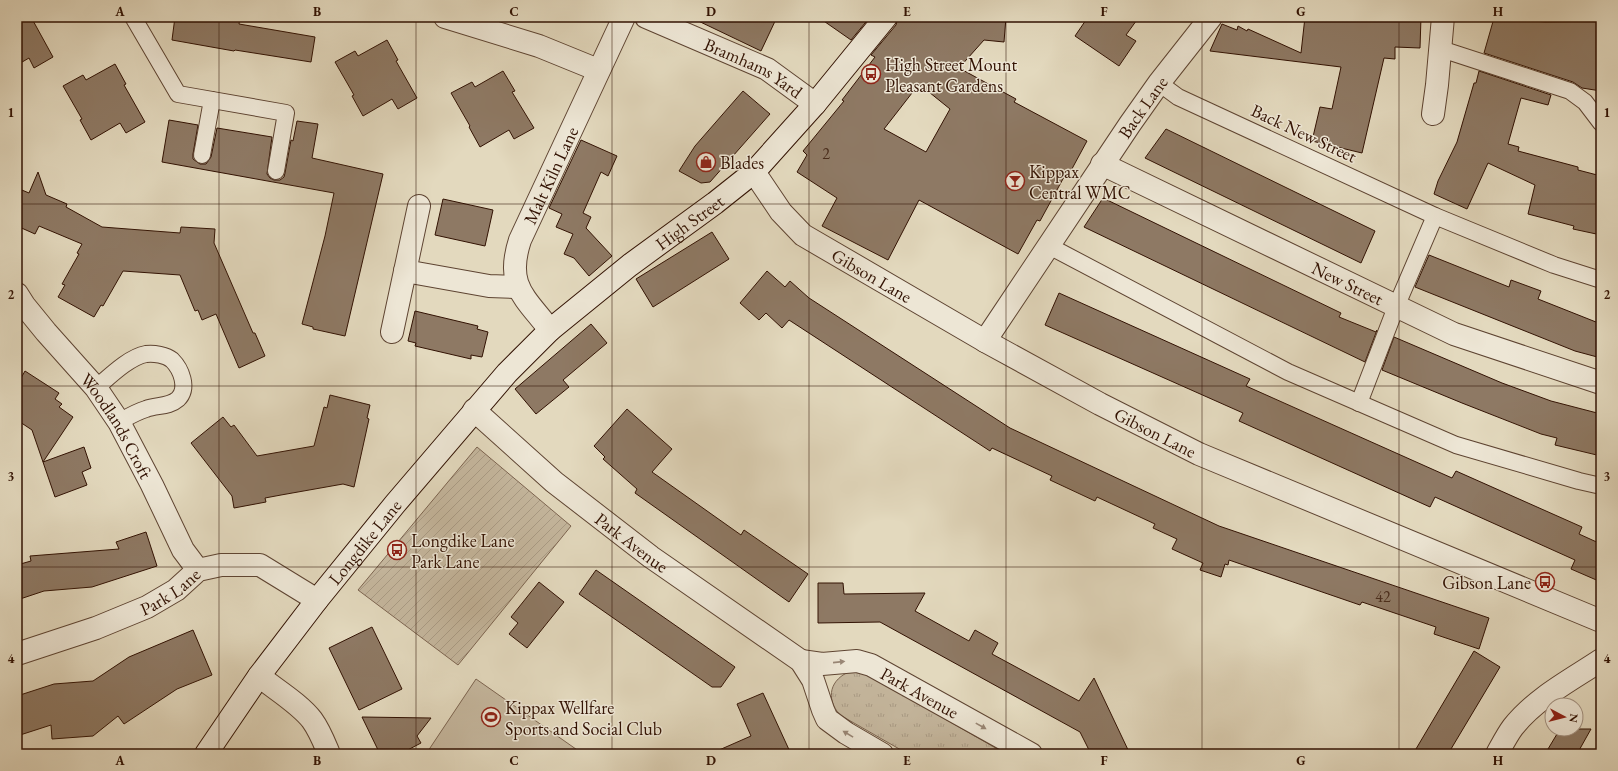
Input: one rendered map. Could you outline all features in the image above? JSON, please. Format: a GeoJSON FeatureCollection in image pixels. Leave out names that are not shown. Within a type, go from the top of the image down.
{"type":"FeatureCollection","features":[{"type":"Feature","properties":{"kind":"street"},"geometry":{"type":"LineString","coordinates":[[445,17],[539,46],[598,70]]}},
{"type":"Feature","properties":{"kind":"street","name":"Malt Kiln Lane"},"geometry":{"type":"LineString","coordinates":[[550,330],[517,287],[514,272],[515,256],[520,240],[624,17]]}},
{"type":"Feature","properties":{"kind":"street","name":"Bramhams Yard"},"geometry":{"type":"LineString","coordinates":[[646,17],[767,69],[815,104]]}},
{"type":"Feature","properties":{"kind":"street","name":"High Street"},"geometry":{"type":"LineString","coordinates":[[474,410],[507,372],[550,330],[630,265],[716,203],[754,172],[815,104],[886,17]]}},
{"type":"Feature","properties":{"kind":"street","name":"Back Lane"},"geometry":{"type":"LineString","coordinates":[[985,341],[1102,164],[1159,83],[1211,17]]}},
{"type":"Feature","properties":{"kind":"street"},"geometry":{"type":"LineString","coordinates":[[1432,114],[1437,85],[1443,17]]}},
{"type":"Feature","properties":{"kind":"street","name":"New Street"},"geometry":{"type":"LineString","coordinates":[[1102,164],[1454,334],[1601,383]]}},
{"type":"Feature","properties":{"kind":"street","name":"Gibson Lane"},"geometry":{"type":"LineString","coordinates":[[754,172],[781,212],[804,235],[985,341],[1100,404],[1199,454],[1601,621]]}},
{"type":"Feature","properties":{"kind":"street"},"geometry":{"type":"LineString","coordinates":[[392,332],[419,206]]}},
{"type":"Feature","properties":{"kind":"street"},"geometry":{"type":"LineString","coordinates":[[405,272],[489,286],[517,287]]}},
{"type":"Feature","properties":{"kind":"street","name":"Woodlands Croft"},"geometry":{"type":"LineString","coordinates":[[17,294],[42,327],[96,388],[119,422],[152,485],[183,550],[198,570]]}},
{"type":"Feature","properties":{"kind":"street","name":"Longdike Lane"},"geometry":{"type":"LineString","coordinates":[[206,754],[259,676],[317,600],[377,524],[474,410]]}},
{"type":"Feature","properties":{"kind":"street","name":"Park Avenue"},"geometry":{"type":"LineString","coordinates":[[474,410],[554,482],[651,558],[800,661],[813,680],[827,719],[846,733],[882,754]]}},
{"type":"Feature","properties":{"kind":"street","name":"Park Lane"},"geometry":{"type":"LineString","coordinates":[[17,654],[96,628],[147,608],[176,590],[198,570],[221,565],[260,565],[317,600]]}},
{"type":"Feature","properties":{"kind":"street"},"geometry":{"type":"LineString","coordinates":[[1497,754],[1512,728],[1526,712],[1540,700],[1601,660]]}},
{"type":"Feature","properties":{"kind":"street","name":"Park Avenue"},"geometry":{"type":"LineString","coordinates":[[800,661],[822,664],[857,661],[872,665],[1031,754]]}},
{"type":"Feature","properties":{"kind":"street"},"geometry":{"type":"LineString","coordinates":[[259,676],[300,708],[311,719],[320,732],[330,754]]}},
{"type":"Feature","properties":{"kind":"lane"},"geometry":{"type":"LineString","coordinates":[[133,17],[178,94],[286,113],[276,171]]}},
{"type":"Feature","properties":{"kind":"lane"},"geometry":{"type":"LineString","coordinates":[[1441,49],[1570,91],[1585,102],[1601,123]]}},
{"type":"Feature","properties":{"kind":"lane","name":"Back New Street"},"geometry":{"type":"LineString","coordinates":[[1159,83],[1178,97],[1436,216],[1554,265],[1601,280]]}},
{"type":"Feature","properties":{"kind":"lane"},"geometry":{"type":"LineString","coordinates":[[202,155],[212,100]]}},
{"type":"Feature","properties":{"kind":"lane"},"geometry":{"type":"LineString","coordinates":[[1360,403],[1396,307],[1436,216]]}},
{"type":"Feature","properties":{"kind":"lane"},"geometry":{"type":"LineString","coordinates":[[1049,246],[1288,372],[1456,445],[1601,486]]}},
{"type":"Feature","properties":{"kind":"lane"},"geometry":{"type":"LineString","coordinates":[[96,388],[134,357],[146,354],[160,355],[171,360],[180,372],[183,378],[183,388],[180,397],[173,402],[134,413],[119,422]]}},
{"type":"Feature","properties":{"kind":"green space"},"geometry":{"type":"Polygon","coordinates":[[[477,447],[571,526],[458,665],[358,590],[477,447]]]}},
{"type":"Feature","properties":{"kind":"green space"},"geometry":{"type":"Polygon","coordinates":[[[851,671],[860,671],[867,674],[1006,754],[908,754],[840,715],[835,709],[831,696],[834,684],[844,674],[851,671]]]}},
{"type":"Feature","properties":{"kind":"green space","name":"Kippax Wellfare Sports and Social Club"},"geometry":{"type":"Polygon","coordinates":[[[476,679],[583,754],[426,754],[476,679]]]}},
{"type":"Feature","properties":{"kind":"building"},"geometry":{"type":"Polygon","coordinates":[[[17,17],[31,17],[53,57],[34,68],[29,58],[17,65],[17,17]]]}},
{"type":"Feature","properties":{"kind":"building"},"geometry":{"type":"Polygon","coordinates":[[[175,17],[240,17],[239,24],[315,37],[311,62],[172,40],[175,17]]]}},
{"type":"Feature","properties":{"kind":"building"},"geometry":{"type":"Polygon","coordinates":[[[690,17],[777,17],[761,51],[690,17]]]}},
{"type":"Feature","properties":{"kind":"building"},"geometry":{"type":"Polygon","coordinates":[[[818,17],[870,17],[851,40],[818,17]]]}},
{"type":"Feature","properties":{"kind":"building"},"geometry":{"type":"Polygon","coordinates":[[[898,17],[1006,17],[1004,42],[984,40],[959,68],[1016,99],[1014,102],[1087,141],[1067,178],[1064,177],[1040,221],[1037,220],[1018,254],[919,200],[888,260],[822,226],[837,198],[797,172],[807,155],[803,151],[844,101],[842,100],[875,57],[871,55],[896,25],[898,17]],[[919,84],[884,129],[926,152],[950,109],[919,84]]]}},
{"type":"Feature","properties":{"kind":"building"},"geometry":{"type":"Polygon","coordinates":[[[1088,17],[1139,17],[1126,35],[1136,41],[1119,66],[1075,36],[1088,17]]]}},
{"type":"Feature","properties":{"kind":"building"},"geometry":{"type":"Polygon","coordinates":[[[1305,17],[1421,17],[1420,48],[1395,47],[1395,59],[1384,58],[1362,153],[1312,141],[1320,107],[1332,109],[1341,67],[1210,51],[1222,24],[1237,30],[1238,26],[1247,31],[1248,29],[1301,53],[1305,17]]]}},
{"type":"Feature","properties":{"kind":"building"},"geometry":{"type":"Polygon","coordinates":[[[1494,18],[1545,22],[1601,21],[1601,91],[1582,88],[1573,82],[1484,53],[1494,18]]]}},
{"type":"Feature","properties":{"kind":"building"},"geometry":{"type":"Polygon","coordinates":[[[387,40],[398,60],[396,61],[417,98],[398,109],[392,99],[363,116],[352,96],[354,95],[335,62],[355,51],[358,56],[387,40]]]}},
{"type":"Feature","properties":{"kind":"building"},"geometry":{"type":"Polygon","coordinates":[[[115,64],[126,84],[124,85],[145,122],[126,133],[120,123],[91,140],[80,120],[82,119],[63,86],[83,75],[86,80],[115,64]]]}},
{"type":"Feature","properties":{"kind":"building"},"geometry":{"type":"Polygon","coordinates":[[[503,71],[515,91],[512,92],[534,128],[514,139],[509,130],[480,147],[451,93],[472,82],[475,87],[503,71]]]}},
{"type":"Feature","properties":{"kind":"building"},"geometry":{"type":"Polygon","coordinates":[[[1479,71],[1551,95],[1548,105],[1521,98],[1508,144],[1519,147],[1518,151],[1578,167],[1578,170],[1601,176],[1601,235],[1573,229],[1574,226],[1528,214],[1535,185],[1488,163],[1467,209],[1434,194],[1438,181],[1457,142],[1474,83],[1476,83],[1479,71]]]}},
{"type":"Feature","properties":{"kind":"building"},"geometry":{"type":"Polygon","coordinates":[[[743,91],[770,114],[710,182],[701,183],[679,171],[695,146],[743,91]]]}},
{"type":"Feature","properties":{"kind":"building"},"geometry":{"type":"Polygon","coordinates":[[[169,120],[198,125],[193,159],[200,164],[206,164],[211,157],[217,128],[272,137],[267,174],[274,180],[280,180],[284,177],[291,140],[293,141],[297,121],[318,124],[312,158],[383,174],[345,336],[313,329],[313,327],[302,324],[325,236],[334,193],[162,162],[169,120]]]}},
{"type":"Feature","properties":{"kind":"building"},"geometry":{"type":"Polygon","coordinates":[[[1166,129],[1375,231],[1361,263],[1145,158],[1166,129]]]}},
{"type":"Feature","properties":{"kind":"building"},"geometry":{"type":"Polygon","coordinates":[[[581,140],[617,156],[608,176],[601,172],[583,213],[591,217],[586,228],[612,256],[589,276],[574,258],[564,254],[573,234],[556,227],[562,214],[549,208],[581,140]]]}},
{"type":"Feature","properties":{"kind":"building"},"geometry":{"type":"Polygon","coordinates":[[[38,172],[46,195],[67,204],[66,207],[102,227],[180,233],[181,227],[215,229],[214,243],[253,333],[255,333],[265,356],[239,368],[216,314],[202,320],[198,310],[195,311],[180,275],[123,271],[103,306],[101,305],[94,317],[58,297],[65,285],[62,284],[79,254],[77,253],[82,244],[39,226],[35,234],[17,226],[17,188],[29,193],[38,172]]]}},
{"type":"Feature","properties":{"kind":"building"},"geometry":{"type":"Polygon","coordinates":[[[1103,198],[1341,313],[1339,317],[1376,332],[1377,330],[1365,362],[1084,227],[1103,198]]]}},
{"type":"Feature","properties":{"kind":"building"},"geometry":{"type":"Polygon","coordinates":[[[443,199],[493,210],[485,246],[435,235],[443,199]]]}},
{"type":"Feature","properties":{"kind":"building"},"geometry":{"type":"Polygon","coordinates":[[[712,232],[729,259],[653,307],[636,279],[712,232]]]}},
{"type":"Feature","properties":{"kind":"building"},"geometry":{"type":"Polygon","coordinates":[[[1429,255],[1509,287],[1511,280],[1541,291],[1538,299],[1601,324],[1601,358],[1575,351],[1415,287],[1429,255]]]}},
{"type":"Feature","properties":{"kind":"building"},"geometry":{"type":"Polygon","coordinates":[[[767,271],[785,287],[790,281],[809,298],[1010,428],[1219,526],[1489,618],[1479,649],[1434,634],[1436,627],[1362,602],[1360,605],[1229,560],[1228,565],[1225,564],[1221,577],[1200,570],[1203,563],[1172,549],[1177,539],[1153,528],[1155,524],[1097,497],[1095,501],[1050,480],[1052,476],[992,448],[990,451],[789,320],[782,328],[766,313],[759,320],[740,303],[767,271]]]}},
{"type":"Feature","properties":{"kind":"building"},"geometry":{"type":"Polygon","coordinates":[[[1059,293],[1250,379],[1246,386],[1452,478],[1456,471],[1582,527],[1579,534],[1601,544],[1601,582],[1571,569],[1575,560],[1435,497],[1430,507],[1239,421],[1243,413],[1045,325],[1059,293]]]}},
{"type":"Feature","properties":{"kind":"building"},"geometry":{"type":"Polygon","coordinates":[[[415,311],[478,326],[477,329],[488,332],[482,357],[471,355],[471,359],[415,346],[416,343],[408,341],[415,311]]]}},
{"type":"Feature","properties":{"kind":"building"},"geometry":{"type":"Polygon","coordinates":[[[591,324],[607,343],[563,380],[569,387],[536,414],[515,389],[591,324]]]}},
{"type":"Feature","properties":{"kind":"building"},"geometry":{"type":"Polygon","coordinates":[[[1394,337],[1502,383],[1551,401],[1601,414],[1601,456],[1555,445],[1557,438],[1541,434],[1382,370],[1394,337]]]}},
{"type":"Feature","properties":{"kind":"building"},"geometry":{"type":"Polygon","coordinates":[[[25,371],[59,393],[55,399],[62,404],[59,407],[73,417],[43,462],[84,447],[91,468],[82,472],[87,485],[55,497],[32,430],[17,420],[17,385],[25,371]]]}},
{"type":"Feature","properties":{"kind":"building"},"geometry":{"type":"Polygon","coordinates":[[[330,395],[370,405],[367,418],[369,419],[354,487],[343,484],[265,498],[266,502],[234,508],[232,496],[191,443],[223,417],[231,427],[234,425],[257,456],[314,446],[324,407],[327,408],[330,395]]]}},
{"type":"Feature","properties":{"kind":"building"},"geometry":{"type":"Polygon","coordinates":[[[627,409],[672,449],[652,472],[741,535],[744,530],[808,574],[789,602],[635,493],[637,489],[603,459],[605,457],[594,446],[627,409]]]}},
{"type":"Feature","properties":{"kind":"building"},"geometry":{"type":"Polygon","coordinates":[[[146,532],[157,566],[92,587],[44,591],[17,600],[17,565],[31,561],[30,556],[119,549],[116,542],[146,532]]]}},
{"type":"Feature","properties":{"kind":"building"},"geometry":{"type":"Polygon","coordinates":[[[596,570],[735,667],[721,687],[712,687],[579,594],[596,570]]]}},
{"type":"Feature","properties":{"kind":"building"},"geometry":{"type":"Polygon","coordinates":[[[539,582],[564,602],[527,648],[509,634],[518,623],[511,617],[539,582]]]}},
{"type":"Feature","properties":{"kind":"building"},"geometry":{"type":"Polygon","coordinates":[[[818,583],[843,583],[844,594],[925,593],[915,611],[969,641],[975,630],[998,643],[992,654],[1079,701],[1094,678],[1130,754],[1091,754],[1080,732],[880,622],[818,623],[818,583]]]}},
{"type":"Feature","properties":{"kind":"building"},"geometry":{"type":"Polygon","coordinates":[[[372,627],[402,689],[359,710],[329,648],[372,627]]]}},
{"type":"Feature","properties":{"kind":"building"},"geometry":{"type":"Polygon","coordinates":[[[193,630],[212,675],[177,689],[124,724],[118,716],[93,736],[52,739],[51,725],[17,736],[17,696],[54,684],[93,681],[129,657],[193,630]]]}},
{"type":"Feature","properties":{"kind":"building"},"geometry":{"type":"Polygon","coordinates":[[[1474,651],[1500,667],[1448,754],[1413,754],[1474,651]]]}},
{"type":"Feature","properties":{"kind":"building"},"geometry":{"type":"Polygon","coordinates":[[[763,693],[791,754],[710,754],[751,736],[737,704],[763,693]]]}},
{"type":"Feature","properties":{"kind":"building"},"geometry":{"type":"Polygon","coordinates":[[[362,717],[431,718],[417,736],[421,743],[400,754],[380,754],[362,717]]]}},
{"type":"Feature","properties":{"kind":"building"},"geometry":{"type":"Polygon","coordinates":[[[1584,729],[1591,729],[1577,754],[1545,754],[1555,737],[1584,737],[1584,729]]]}},
{"type":"Feature","properties":{"kind":"place","name":"High Street Mount Pleasant Gardens"},"geometry":{"type":"Point","coordinates":[871,74]}},
{"type":"Feature","properties":{"kind":"place","name":"Blades"},"geometry":{"type":"Point","coordinates":[706,162]}},
{"type":"Feature","properties":{"kind":"place","name":"Kippax Central WMC"},"geometry":{"type":"Point","coordinates":[1015,181]}},
{"type":"Feature","properties":{"kind":"place","name":"Longdike Lane Park Lane"},"geometry":{"type":"Point","coordinates":[397,550]}},
{"type":"Feature","properties":{"kind":"place","name":"Gibson Lane"},"geometry":{"type":"Point","coordinates":[1545,582]}},
{"type":"Feature","properties":{"kind":"place","name":"Kippax Wellfare Sports and Social Club"},"geometry":{"type":"Point","coordinates":[491,717]}}]}
